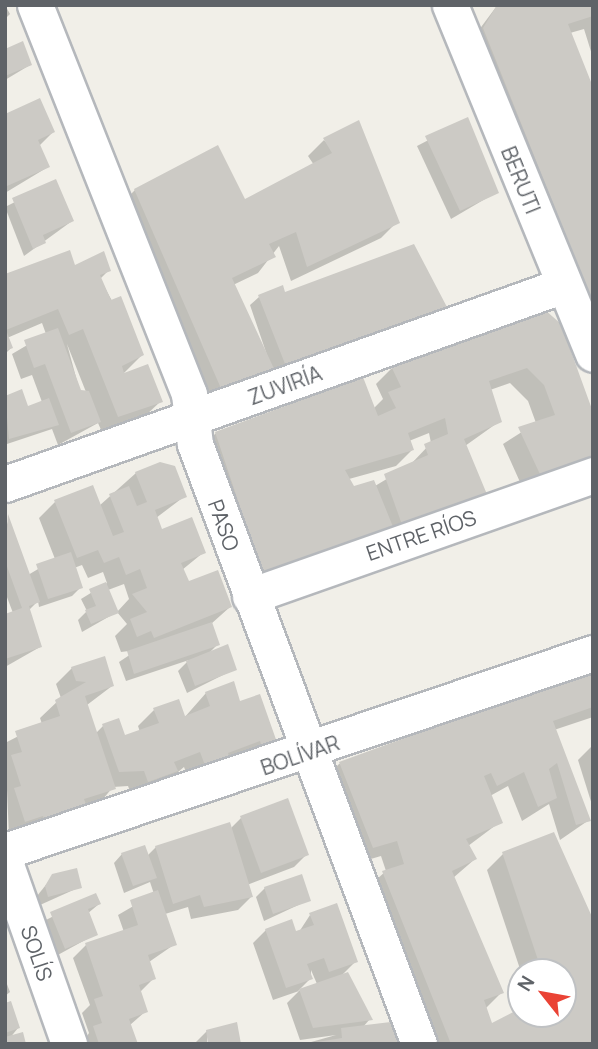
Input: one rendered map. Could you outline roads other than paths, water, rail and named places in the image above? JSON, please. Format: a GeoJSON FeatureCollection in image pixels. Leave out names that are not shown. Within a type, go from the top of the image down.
{"type":"FeatureCollection","features":[{"type":"Feature","properties":{"kind":"street","name":"PASO"},"geometry":{"type":"LineString","coordinates":[[35,5],[189,394],[195,444],[307,753],[419,1044]]}},
{"type":"Feature","properties":{"kind":"street","name":"BERUTI"},"geometry":{"type":"LineString","coordinates":[[450,5],[593,354]]}},
{"type":"Feature","properties":{"kind":"street","name":"ZUVIRÍA"},"geometry":{"type":"LineString","coordinates":[[5,484],[564,285]]}},
{"type":"Feature","properties":{"kind":"street","name":"ENTRE RÍOS"},"geometry":{"type":"LineString","coordinates":[[250,596],[593,475]]}},
{"type":"Feature","properties":{"kind":"street","name":"BOLÍVAR"},"geometry":{"type":"LineString","coordinates":[[5,851],[307,753],[593,653]]}},
{"type":"Feature","properties":{"kind":"street","name":"SOLÍS"},"geometry":{"type":"LineString","coordinates":[[5,862],[69,1044]]}}]}
